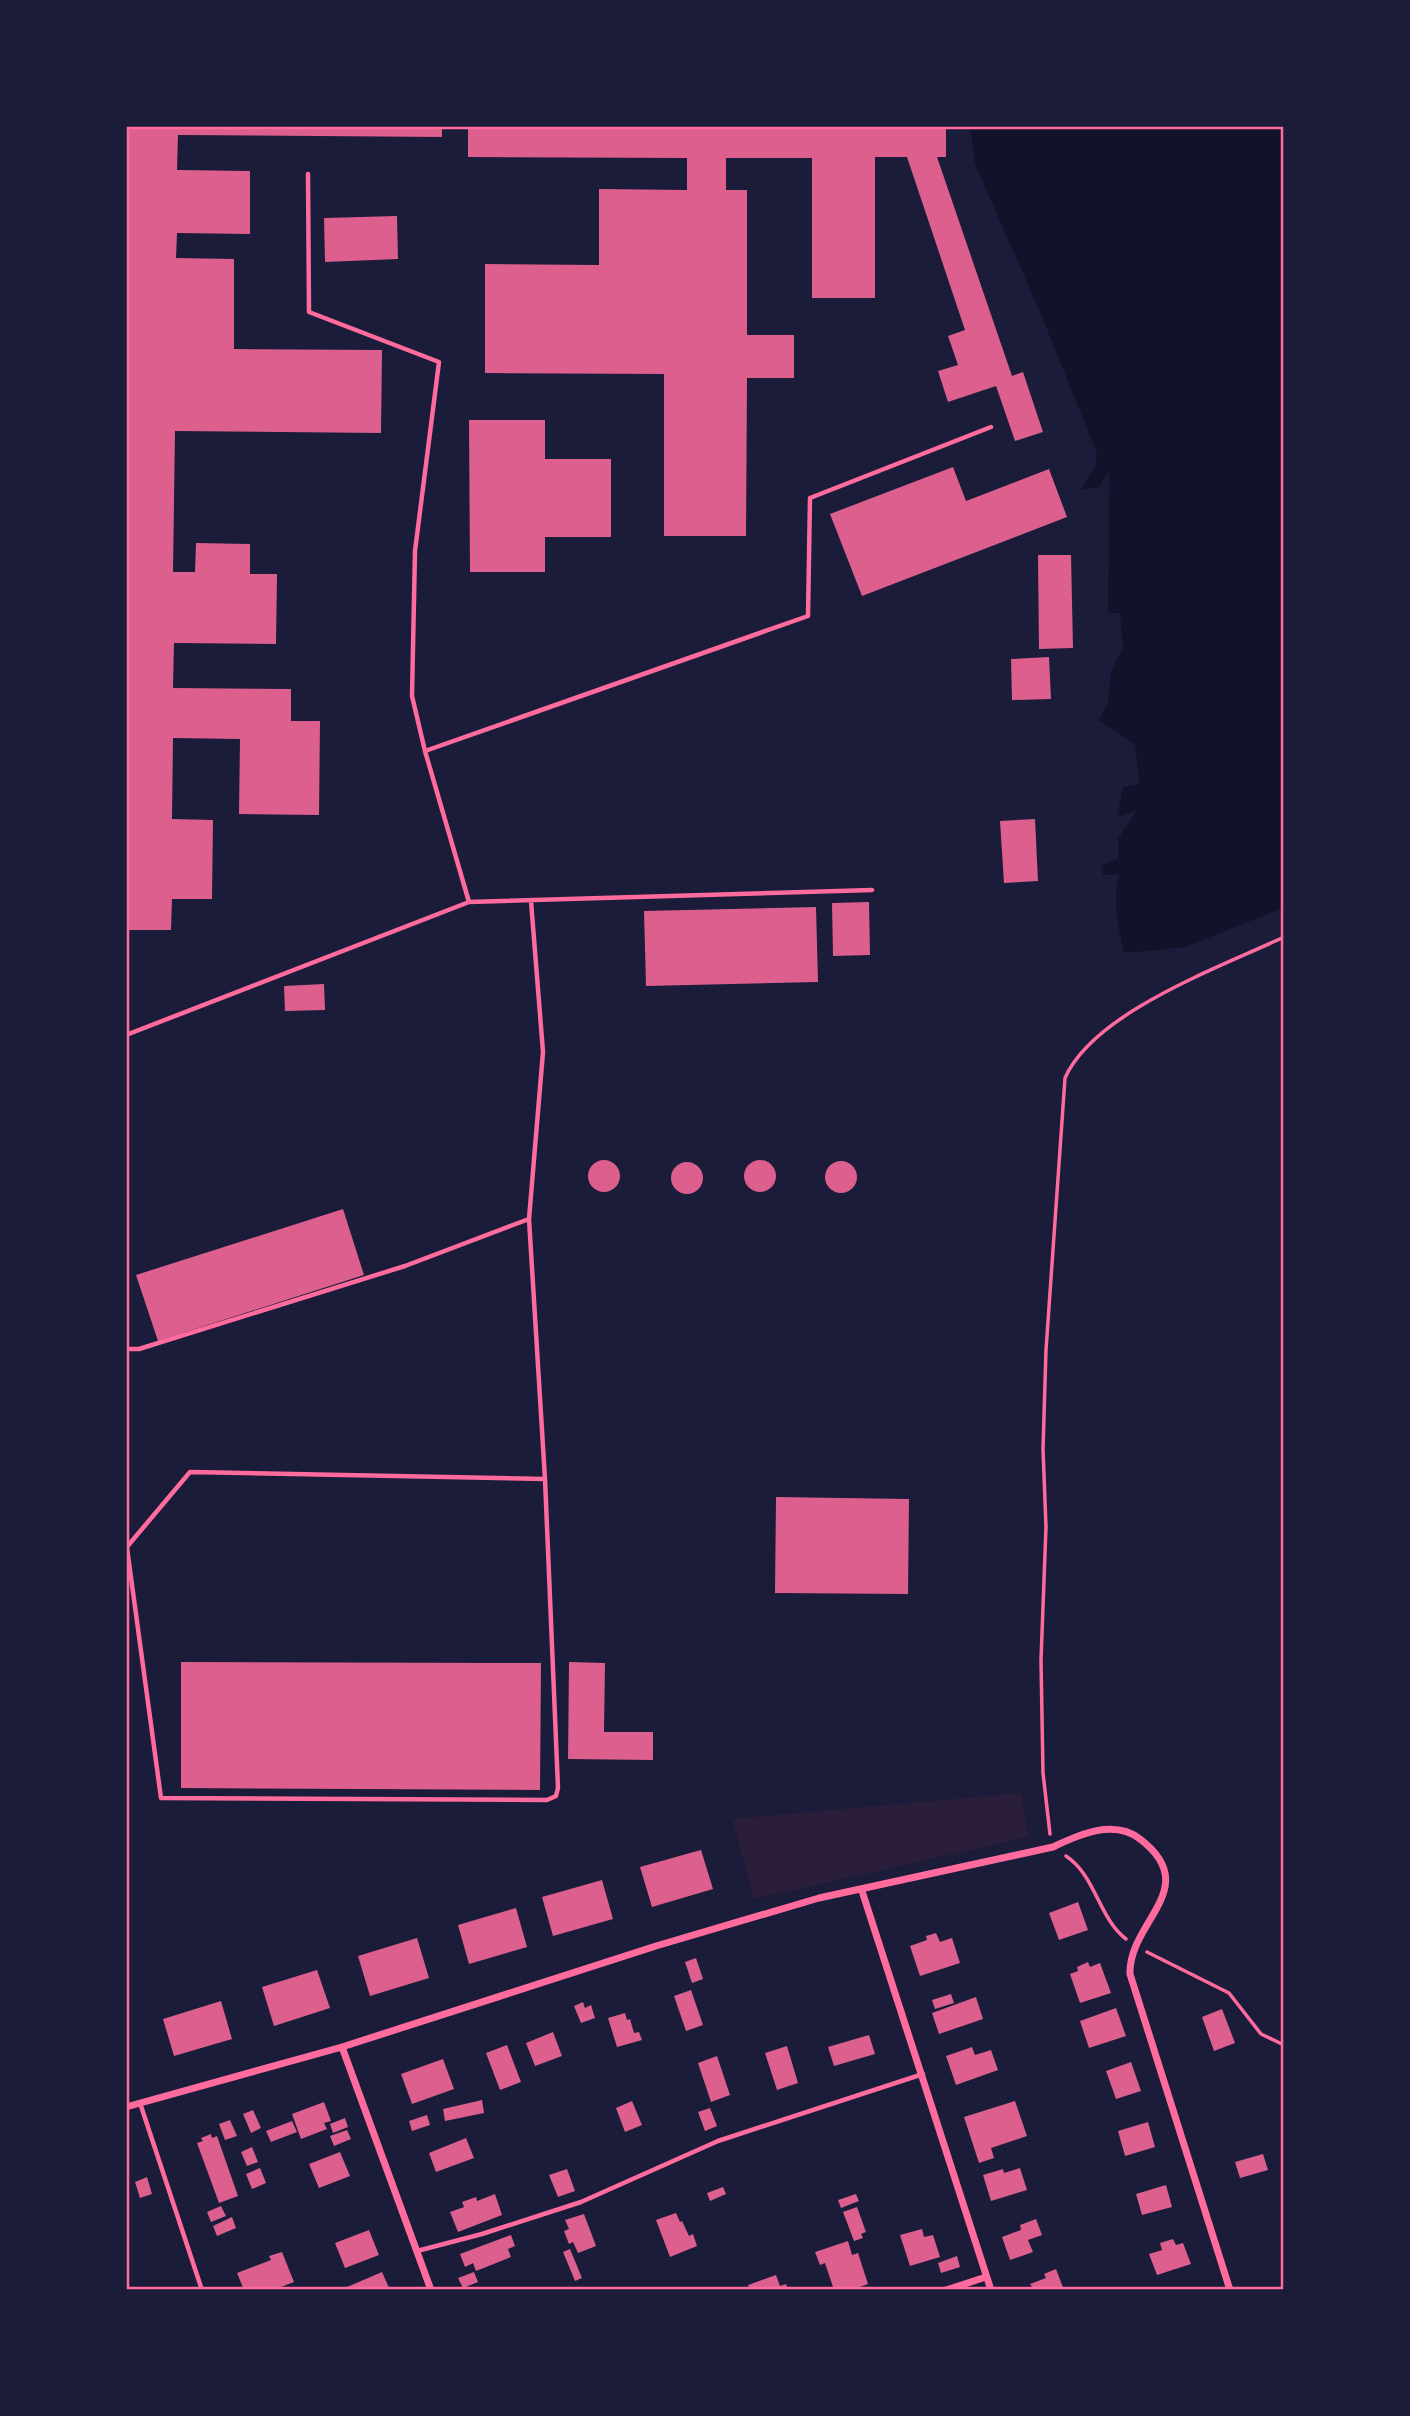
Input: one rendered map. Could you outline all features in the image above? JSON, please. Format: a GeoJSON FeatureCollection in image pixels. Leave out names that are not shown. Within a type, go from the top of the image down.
{"type":"FeatureCollection","features":[{"type":"Feature","properties":{"kind":"street"},"geometry":{"type":"LineString","coordinates":[[126,2107],[342,2047],[656,1946],[819,1898],[862,1891],[1053,1847],[1076,1836],[1118,1829],[1134,1835],[1160,1856],[1164,1867],[1164,1889],[1135,1947],[1129,1963],[1130,1974],[1230,2290]]}},
{"type":"Feature","properties":{"kind":"street"},"geometry":{"type":"LineString","coordinates":[[862,1891],[991,2290]]}},
{"type":"Feature","properties":{"kind":"street"},"geometry":{"type":"LineString","coordinates":[[342,2047],[431,2290]]}},
{"type":"Feature","properties":{"kind":"street"},"geometry":{"type":"LineString","coordinates":[[946,2290],[986,2277]]}},
{"type":"Feature","properties":{"kind":"lane"},"geometry":{"type":"LineString","coordinates":[[308,174],[309,312],[439,362],[415,551],[412,696],[425,751],[469,902]]}},
{"type":"Feature","properties":{"kind":"lane"},"geometry":{"type":"LineString","coordinates":[[425,751],[808,616],[810,498],[990,427]]}},
{"type":"Feature","properties":{"kind":"lane"},"geometry":{"type":"LineString","coordinates":[[126,1035],[469,902],[872,890]]}},
{"type":"Feature","properties":{"kind":"lane"},"geometry":{"type":"LineString","coordinates":[[531,901],[543,1052],[529,1219],[545,1479],[558,1788],[556,1796],[547,1800],[161,1798],[127,1548],[190,1472],[545,1479]]}},
{"type":"Feature","properties":{"kind":"lane"},"geometry":{"type":"LineString","coordinates":[[126,1349],[139,1349],[405,1266],[529,1219]]}},
{"type":"Feature","properties":{"kind":"lane"},"geometry":{"type":"LineString","coordinates":[[417,2251],[482,2234],[581,2202],[718,2141],[923,2074]]}},
{"type":"Feature","properties":{"kind":"lane"},"geometry":{"type":"LineString","coordinates":[[140,2103],[202,2290]]}},
{"type":"Feature","properties":{"kind":"path"},"geometry":{"type":"LineString","coordinates":[[1284,936],[1169,989],[1127,1015],[1087,1047],[1071,1065],[1065,1078],[1046,1350],[1043,1449],[1046,1527],[1041,1660],[1043,1773],[1047,1823],[1053,1847],[1076,1863],[1098,1895],[1110,1923],[1119,1934],[1135,1947],[1229,1993],[1261,2034],[1284,2045]]}},
{"type":"Feature","properties":{"kind":"shaded area"},"geometry":{"type":"Polygon","coordinates":[[[970,126],[1284,126],[1284,907],[1186,947],[1124,953],[1116,904],[1120,875],[1103,875],[1101,866],[1118,859],[1118,839],[1137,810],[1117,817],[1123,787],[1140,784],[1135,745],[1099,720],[1108,703],[1111,671],[1123,647],[1120,613],[1108,613],[1110,469],[1099,487],[1081,490],[1095,467],[1097,453],[1040,312],[975,164],[970,126]]]}},
{"type":"Feature","properties":{"kind":"shaded area"},"geometry":{"type":"Polygon","coordinates":[[[1021,1793],[1028,1837],[754,1899],[732,1819],[1021,1793]]]}},
{"type":"Feature","properties":{"kind":"building"},"geometry":{"type":"Polygon","coordinates":[[[126,126],[442,126],[442,137],[178,135],[177,170],[250,171],[250,234],[177,233],[176,258],[234,259],[234,349],[382,350],[381,433],[175,431],[173,572],[195,572],[196,543],[250,544],[250,574],[277,574],[276,644],[174,643],[173,688],[291,689],[291,721],[320,721],[319,815],[239,814],[240,739],[173,738],[172,819],[213,820],[212,899],[172,899],[171,930],[126,930],[126,126]]]}},
{"type":"Feature","properties":{"kind":"building"},"geometry":{"type":"Polygon","coordinates":[[[468,126],[946,126],[946,157],[937,157],[1012,376],[1023,372],[1043,432],[1015,441],[996,386],[948,402],[938,371],[958,365],[948,336],[965,330],[907,157],[875,157],[875,298],[812,298],[812,158],[726,158],[726,190],[747,190],[747,335],[794,335],[794,378],[747,378],[746,536],[664,536],[664,374],[485,373],[485,264],[599,265],[599,189],[687,190],[687,158],[468,157],[468,126]]]}},
{"type":"Feature","properties":{"kind":"building"},"geometry":{"type":"Polygon","coordinates":[[[397,216],[398,259],[325,262],[324,218],[397,216]]]}},
{"type":"Feature","properties":{"kind":"building"},"geometry":{"type":"Polygon","coordinates":[[[469,420],[545,420],[545,459],[611,459],[611,537],[545,537],[545,572],[470,572],[469,420]]]}},
{"type":"Feature","properties":{"kind":"building"},"geometry":{"type":"Polygon","coordinates":[[[953,467],[966,501],[1049,469],[1067,517],[862,596],[830,514],[953,467]]]}},
{"type":"Feature","properties":{"kind":"building"},"geometry":{"type":"Polygon","coordinates":[[[1038,555],[1071,555],[1073,648],[1039,649],[1038,555]]]}},
{"type":"Feature","properties":{"kind":"building"},"geometry":{"type":"Polygon","coordinates":[[[1049,657],[1051,699],[1012,700],[1011,659],[1049,657]]]}},
{"type":"Feature","properties":{"kind":"building"},"geometry":{"type":"Polygon","coordinates":[[[1035,819],[1038,881],[1004,883],[1000,821],[1035,819]]]}},
{"type":"Feature","properties":{"kind":"building"},"geometry":{"type":"Polygon","coordinates":[[[869,902],[870,955],[833,956],[832,903],[869,902]]]}},
{"type":"Feature","properties":{"kind":"building"},"geometry":{"type":"Polygon","coordinates":[[[816,907],[818,982],[646,986],[644,911],[816,907]]]}},
{"type":"Feature","properties":{"kind":"building"},"geometry":{"type":"Polygon","coordinates":[[[324,984],[325,1010],[285,1011],[284,986],[324,984]]]}},
{"type":"Feature","properties":{"kind":"building"},"geometry":{"type":"Polygon","coordinates":[[[604,1160],[616,1164],[620,1176],[616,1188],[604,1192],[592,1188],[588,1176],[592,1164],[604,1160]]]}},
{"type":"Feature","properties":{"kind":"building"},"geometry":{"type":"Polygon","coordinates":[[[760,1160],[772,1164],[776,1176],[772,1188],[760,1192],[748,1188],[744,1176],[748,1164],[760,1160]]]}},
{"type":"Feature","properties":{"kind":"building"},"geometry":{"type":"Polygon","coordinates":[[[841,1161],[853,1165],[857,1177],[853,1189],[841,1193],[829,1189],[825,1177],[829,1165],[841,1161]]]}},
{"type":"Feature","properties":{"kind":"building"},"geometry":{"type":"Polygon","coordinates":[[[687,1162],[699,1166],[703,1178],[699,1190],[687,1194],[675,1190],[671,1178],[675,1166],[687,1162]]]}},
{"type":"Feature","properties":{"kind":"building"},"geometry":{"type":"Polygon","coordinates":[[[343,1209],[364,1275],[158,1341],[136,1275],[343,1209]]]}},
{"type":"Feature","properties":{"kind":"building"},"geometry":{"type":"Polygon","coordinates":[[[776,1497],[909,1499],[908,1594],[775,1593],[776,1497]]]}},
{"type":"Feature","properties":{"kind":"building"},"geometry":{"type":"Polygon","coordinates":[[[181,1662],[541,1663],[540,1790],[181,1788],[181,1662]]]}},
{"type":"Feature","properties":{"kind":"building"},"geometry":{"type":"Polygon","coordinates":[[[569,1662],[605,1663],[604,1732],[653,1732],[653,1760],[568,1759],[569,1662]]]}},
{"type":"Feature","properties":{"kind":"building"},"geometry":{"type":"Polygon","coordinates":[[[701,1850],[713,1889],[652,1907],[640,1867],[701,1850]]]}},
{"type":"Feature","properties":{"kind":"building"},"geometry":{"type":"Polygon","coordinates":[[[602,1880],[613,1919],[553,1936],[542,1897],[602,1880]]]}},
{"type":"Feature","properties":{"kind":"building"},"geometry":{"type":"Polygon","coordinates":[[[1078,1902],[1088,1930],[1059,1940],[1049,1913],[1078,1902]]]}},
{"type":"Feature","properties":{"kind":"building"},"geometry":{"type":"Polygon","coordinates":[[[516,1908],[527,1947],[469,1964],[458,1925],[516,1908]]]}},
{"type":"Feature","properties":{"kind":"building"},"geometry":{"type":"Polygon","coordinates":[[[936,1933],[940,1942],[952,1938],[960,1963],[920,1976],[910,1946],[927,1940],[926,1936],[936,1933]]]}},
{"type":"Feature","properties":{"kind":"building"},"geometry":{"type":"Polygon","coordinates":[[[417,1938],[429,1978],[370,1996],[358,1956],[417,1938]]]}},
{"type":"Feature","properties":{"kind":"building"},"geometry":{"type":"Polygon","coordinates":[[[696,1958],[703,1979],[692,1983],[685,1962],[696,1958]]]}},
{"type":"Feature","properties":{"kind":"building"},"geometry":{"type":"Polygon","coordinates":[[[1088,1962],[1090,1967],[1100,1963],[1111,1993],[1080,2003],[1070,1974],[1088,1962]]]}},
{"type":"Feature","properties":{"kind":"building"},"geometry":{"type":"Polygon","coordinates":[[[317,1970],[330,2008],[274,2026],[262,1987],[317,1970]]]}},
{"type":"Feature","properties":{"kind":"building"},"geometry":{"type":"Polygon","coordinates":[[[691,1990],[703,2025],[686,2031],[674,1996],[691,1990]]]}},
{"type":"Feature","properties":{"kind":"building"},"geometry":{"type":"Polygon","coordinates":[[[951,1994],[954,2003],[935,2009],[932,2000],[951,1994]]]}},
{"type":"Feature","properties":{"kind":"building"},"geometry":{"type":"Polygon","coordinates":[[[976,1997],[983,2019],[939,2034],[932,2013],[976,1997]]]}},
{"type":"Feature","properties":{"kind":"building"},"geometry":{"type":"Polygon","coordinates":[[[221,2001],[232,2039],[174,2056],[163,2019],[221,2001]]]}},
{"type":"Feature","properties":{"kind":"building"},"geometry":{"type":"Polygon","coordinates":[[[583,2002],[585,2008],[591,2005],[595,2018],[581,2023],[574,2006],[583,2002]]]}},
{"type":"Feature","properties":{"kind":"building"},"geometry":{"type":"Polygon","coordinates":[[[1116,2008],[1126,2036],[1089,2048],[1080,2021],[1116,2008]]]}},
{"type":"Feature","properties":{"kind":"building"},"geometry":{"type":"Polygon","coordinates":[[[1222,2009],[1235,2043],[1214,2051],[1202,2017],[1222,2009]]]}},
{"type":"Feature","properties":{"kind":"building"},"geometry":{"type":"Polygon","coordinates":[[[625,2013],[634,2033],[639,2032],[642,2040],[617,2047],[608,2018],[625,2013]]]}},
{"type":"Feature","properties":{"kind":"building"},"geometry":{"type":"Polygon","coordinates":[[[553,2032],[562,2056],[535,2066],[526,2043],[553,2032]]]}},
{"type":"Feature","properties":{"kind":"building"},"geometry":{"type":"Polygon","coordinates":[[[869,2035],[875,2054],[834,2066],[828,2047],[869,2035]]]}},
{"type":"Feature","properties":{"kind":"building"},"geometry":{"type":"Polygon","coordinates":[[[507,2045],[521,2082],[500,2090],[486,2053],[507,2045]]]}},
{"type":"Feature","properties":{"kind":"building"},"geometry":{"type":"Polygon","coordinates":[[[787,2046],[798,2083],[777,2090],[765,2053],[787,2046]]]}},
{"type":"Feature","properties":{"kind":"building"},"geometry":{"type":"Polygon","coordinates":[[[972,2047],[975,2055],[991,2050],[998,2070],[956,2085],[946,2056],[972,2047]]]}},
{"type":"Feature","properties":{"kind":"building"},"geometry":{"type":"Polygon","coordinates":[[[717,2056],[730,2095],[711,2102],[698,2063],[717,2056]]]}},
{"type":"Feature","properties":{"kind":"building"},"geometry":{"type":"Polygon","coordinates":[[[443,2059],[454,2089],[412,2104],[401,2074],[443,2059]]]}},
{"type":"Feature","properties":{"kind":"building"},"geometry":{"type":"Polygon","coordinates":[[[1131,2062],[1141,2091],[1116,2099],[1106,2071],[1131,2062]]]}},
{"type":"Feature","properties":{"kind":"building"},"geometry":{"type":"Polygon","coordinates":[[[482,2100],[484,2113],[445,2121],[443,2109],[482,2100]]]}},
{"type":"Feature","properties":{"kind":"building"},"geometry":{"type":"Polygon","coordinates":[[[632,2101],[642,2125],[625,2132],[616,2108],[632,2101]]]}},
{"type":"Feature","properties":{"kind":"building"},"geometry":{"type":"Polygon","coordinates":[[[1015,2101],[1027,2136],[991,2148],[994,2158],[979,2163],[964,2117],[1015,2101]]]}},
{"type":"Feature","properties":{"kind":"building"},"geometry":{"type":"Polygon","coordinates":[[[324,2102],[331,2121],[324,2123],[327,2129],[301,2139],[292,2114],[324,2102]]]}},
{"type":"Feature","properties":{"kind":"building"},"geometry":{"type":"Polygon","coordinates":[[[710,2108],[717,2126],[705,2131],[698,2112],[710,2108]]]}},
{"type":"Feature","properties":{"kind":"building"},"geometry":{"type":"Polygon","coordinates":[[[253,2110],[261,2128],[251,2133],[243,2114],[253,2110]]]}},
{"type":"Feature","properties":{"kind":"building"},"geometry":{"type":"Polygon","coordinates":[[[427,2115],[430,2125],[412,2131],[409,2121],[427,2115]]]}},
{"type":"Feature","properties":{"kind":"building"},"geometry":{"type":"Polygon","coordinates":[[[345,2118],[348,2127],[333,2133],[330,2124],[345,2118]]]}},
{"type":"Feature","properties":{"kind":"building"},"geometry":{"type":"Polygon","coordinates":[[[230,2120],[237,2136],[225,2140],[219,2124],[230,2120]]]}},
{"type":"Feature","properties":{"kind":"building"},"geometry":{"type":"Polygon","coordinates":[[[292,2121],[297,2132],[271,2142],[266,2131],[292,2121]]]}},
{"type":"Feature","properties":{"kind":"building"},"geometry":{"type":"Polygon","coordinates":[[[1148,2122],[1155,2147],[1125,2156],[1118,2131],[1148,2122]]]}},
{"type":"Feature","properties":{"kind":"building"},"geometry":{"type":"Polygon","coordinates":[[[347,2130],[351,2139],[334,2146],[330,2136],[347,2130]]]}},
{"type":"Feature","properties":{"kind":"building"},"geometry":{"type":"Polygon","coordinates":[[[211,2134],[212,2138],[217,2136],[238,2196],[219,2203],[197,2143],[211,2134]]]}},
{"type":"Feature","properties":{"kind":"building"},"geometry":{"type":"Polygon","coordinates":[[[466,2138],[474,2158],[436,2172],[429,2153],[466,2138]]]}},
{"type":"Feature","properties":{"kind":"building"},"geometry":{"type":"Polygon","coordinates":[[[252,2147],[258,2162],[247,2166],[241,2152],[252,2147]]]}},
{"type":"Feature","properties":{"kind":"building"},"geometry":{"type":"Polygon","coordinates":[[[340,2152],[350,2176],[319,2188],[309,2164],[340,2152]]]}},
{"type":"Feature","properties":{"kind":"building"},"geometry":{"type":"Polygon","coordinates":[[[1263,2154],[1268,2170],[1240,2178],[1235,2162],[1263,2154]]]}},
{"type":"Feature","properties":{"kind":"building"},"geometry":{"type":"Polygon","coordinates":[[[260,2168],[266,2183],[252,2189],[246,2174],[260,2168]]]}},
{"type":"Feature","properties":{"kind":"building"},"geometry":{"type":"Polygon","coordinates":[[[1020,2168],[1027,2190],[991,2201],[983,2175],[1003,2169],[1004,2173],[1020,2168]]]}},
{"type":"Feature","properties":{"kind":"building"},"geometry":{"type":"Polygon","coordinates":[[[567,2169],[575,2191],[558,2197],[549,2175],[567,2169]]]}},
{"type":"Feature","properties":{"kind":"building"},"geometry":{"type":"Polygon","coordinates":[[[147,2177],[152,2194],[140,2198],[135,2182],[147,2177]]]}},
{"type":"Feature","properties":{"kind":"building"},"geometry":{"type":"Polygon","coordinates":[[[1166,2185],[1172,2207],[1142,2215],[1136,2194],[1166,2185]]]}},
{"type":"Feature","properties":{"kind":"building"},"geometry":{"type":"Polygon","coordinates":[[[723,2187],[726,2194],[710,2201],[707,2193],[723,2187]]]}},
{"type":"Feature","properties":{"kind":"building"},"geometry":{"type":"Polygon","coordinates":[[[495,2194],[502,2215],[458,2232],[450,2212],[464,2207],[462,2202],[476,2197],[477,2201],[495,2194]]]}},
{"type":"Feature","properties":{"kind":"building"},"geometry":{"type":"Polygon","coordinates":[[[856,2194],[859,2201],[841,2208],[838,2200],[856,2194]]]}},
{"type":"Feature","properties":{"kind":"building"},"geometry":{"type":"Polygon","coordinates":[[[221,2206],[226,2216],[211,2222],[207,2212],[221,2206]]]}},
{"type":"Feature","properties":{"kind":"building"},"geometry":{"type":"Polygon","coordinates":[[[857,2207],[866,2232],[861,2234],[863,2238],[854,2241],[843,2212],[857,2207]]]}},
{"type":"Feature","properties":{"kind":"building"},"geometry":{"type":"Polygon","coordinates":[[[676,2213],[689,2236],[693,2234],[697,2246],[670,2257],[656,2220],[676,2213]]]}},
{"type":"Feature","properties":{"kind":"building"},"geometry":{"type":"Polygon","coordinates":[[[584,2214],[596,2246],[578,2253],[573,2242],[569,2244],[564,2231],[569,2229],[565,2220],[584,2214]]]}},
{"type":"Feature","properties":{"kind":"building"},"geometry":{"type":"Polygon","coordinates":[[[232,2217],[236,2228],[217,2236],[213,2226],[232,2217]]]}},
{"type":"Feature","properties":{"kind":"building"},"geometry":{"type":"Polygon","coordinates":[[[1036,2219],[1042,2235],[1028,2240],[1033,2252],[1010,2260],[1002,2237],[1021,2230],[1020,2225],[1036,2219]]]}},
{"type":"Feature","properties":{"kind":"building"},"geometry":{"type":"Polygon","coordinates":[[[922,2229],[924,2237],[933,2235],[940,2257],[910,2266],[900,2235],[922,2229]]]}},
{"type":"Feature","properties":{"kind":"building"},"geometry":{"type":"Polygon","coordinates":[[[369,2230],[379,2255],[345,2268],[335,2243],[369,2230]]]}},
{"type":"Feature","properties":{"kind":"building"},"geometry":{"type":"Polygon","coordinates":[[[511,2235],[515,2246],[508,2249],[511,2257],[476,2271],[473,2263],[465,2267],[460,2254],[511,2235]]]}},
{"type":"Feature","properties":{"kind":"building"},"geometry":{"type":"Polygon","coordinates":[[[1173,2239],[1176,2245],[1183,2243],[1191,2264],[1157,2275],[1149,2254],[1162,2250],[1160,2243],[1173,2239]]]}},
{"type":"Feature","properties":{"kind":"building"},"geometry":{"type":"Polygon","coordinates":[[[848,2241],[852,2255],[858,2253],[868,2284],[851,2290],[834,2290],[825,2263],[820,2265],[815,2252],[848,2241]]]}},
{"type":"Feature","properties":{"kind":"building"},"geometry":{"type":"Polygon","coordinates":[[[570,2249],[582,2278],[575,2281],[563,2252],[570,2249]]]}},
{"type":"Feature","properties":{"kind":"building"},"geometry":{"type":"Polygon","coordinates":[[[282,2252],[294,2282],[273,2290],[244,2290],[237,2273],[271,2260],[269,2256],[282,2252]]]}},
{"type":"Feature","properties":{"kind":"building"},"geometry":{"type":"Polygon","coordinates":[[[957,2256],[960,2267],[941,2273],[938,2263],[957,2256]]]}},
{"type":"Feature","properties":{"kind":"building"},"geometry":{"type":"Polygon","coordinates":[[[1056,2269],[1064,2290],[1024,2290],[1032,2287],[1030,2284],[1046,2278],[1044,2274],[1056,2269]]]}},
{"type":"Feature","properties":{"kind":"building"},"geometry":{"type":"Polygon","coordinates":[[[382,2272],[390,2290],[340,2290],[382,2272]]]}},
{"type":"Feature","properties":{"kind":"building"},"geometry":{"type":"Polygon","coordinates":[[[474,2272],[478,2282],[463,2288],[458,2278],[474,2272]]]}},
{"type":"Feature","properties":{"kind":"building"},"geometry":{"type":"Polygon","coordinates":[[[776,2275],[780,2286],[786,2284],[788,2290],[750,2290],[748,2285],[776,2275]]]}}]}
